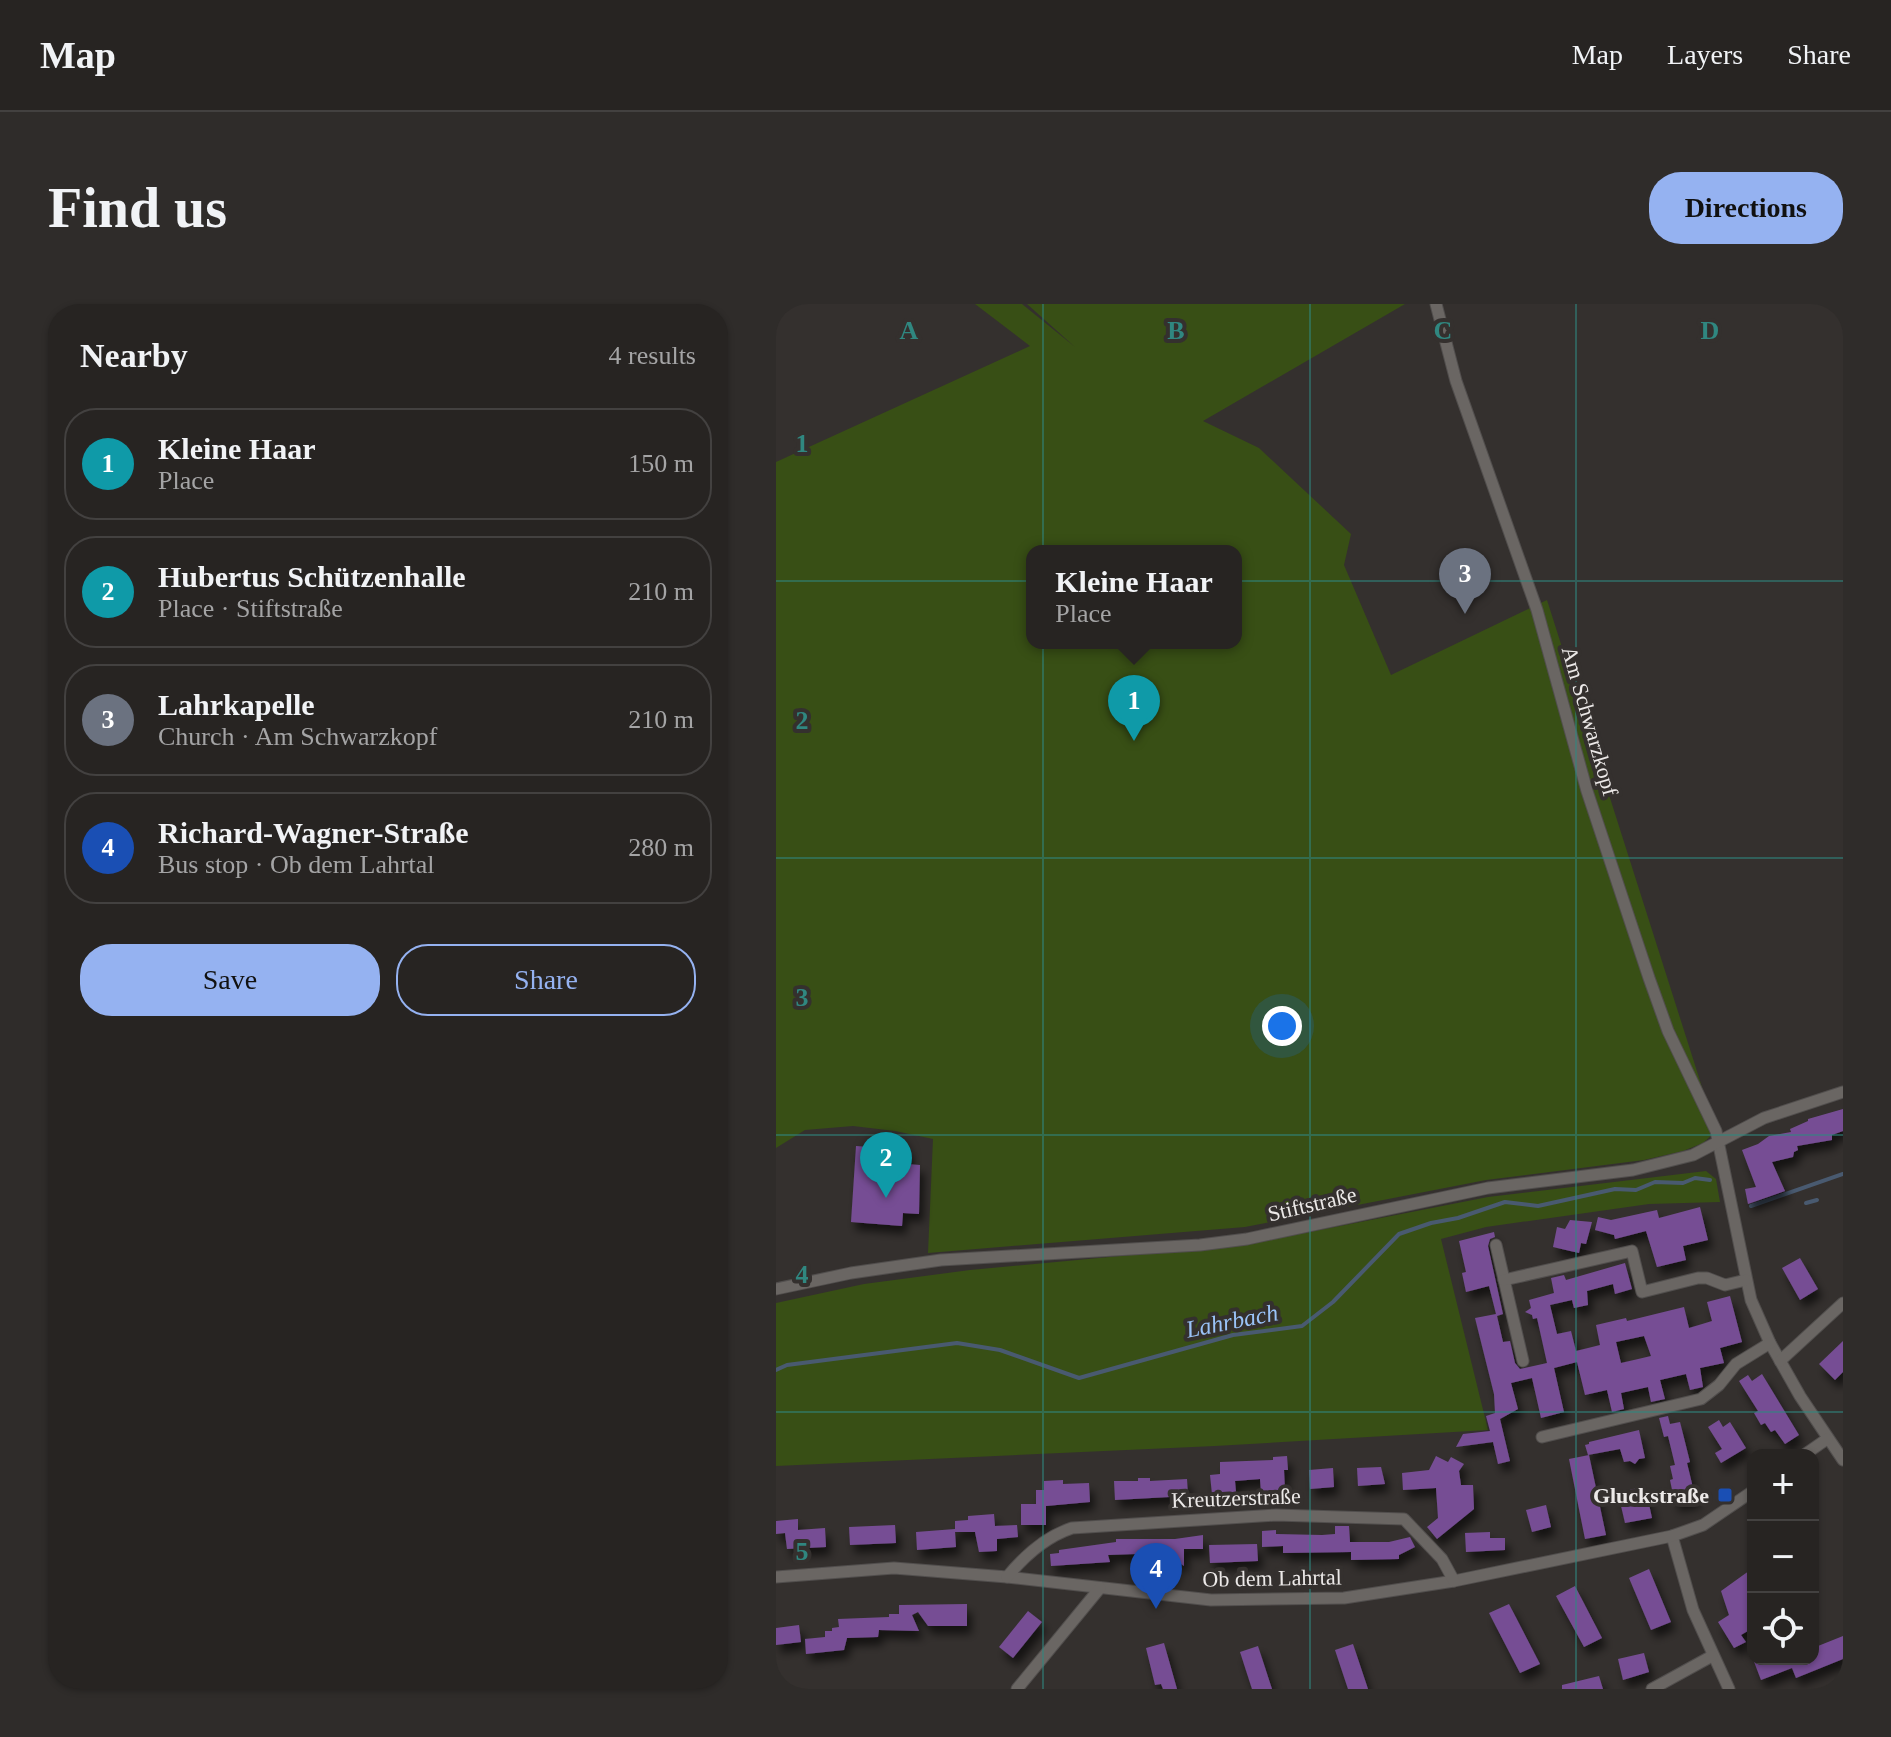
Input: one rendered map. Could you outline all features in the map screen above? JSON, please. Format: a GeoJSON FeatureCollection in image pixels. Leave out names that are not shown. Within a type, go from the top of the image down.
{"type":"FeatureCollection","features":[{"type":"Feature","properties":{"kind":"street","name":"Am Schwarzkopf"},"geometry":{"type":"LineString","coordinates":[[1436,304],[1456,381],[1537,610],[1587,791],[1649,978],[1668,1031],[1711,1116],[1751,1300],[1780,1361],[1843,1460]]}},
{"type":"Feature","properties":{"kind":"street","name":"Stiftstraße"},"geometry":{"type":"LineString","coordinates":[[776,1289],[851,1273],[941,1260],[1200,1245],[1247,1239],[1488,1188],[1633,1170],[1693,1155],[1764,1118],[1843,1092]]}},
{"type":"Feature","properties":{"kind":"street"},"geometry":{"type":"LineString","coordinates":[[1496,1245],[1523,1361]]}},
{"type":"Feature","properties":{"kind":"street"},"geometry":{"type":"LineString","coordinates":[[1504,1280],[1632,1251],[1642,1292],[1698,1278],[1725,1285],[1746,1280]]}},
{"type":"Feature","properties":{"kind":"street"},"geometry":{"type":"LineString","coordinates":[[1780,1361],[1843,1303]]}},
{"type":"Feature","properties":{"kind":"street"},"geometry":{"type":"LineString","coordinates":[[1542,1437],[1701,1399],[1719,1385],[1736,1364],[1770,1343]]}},
{"type":"Feature","properties":{"kind":"street"},"geometry":{"type":"LineString","coordinates":[[1813,1449],[1827,1439]]}},
{"type":"Feature","properties":{"kind":"street","name":"Ob dem Lahrtal"},"geometry":{"type":"LineString","coordinates":[[776,1577],[894,1568],[1211,1600],[1370,1596],[1672,1536],[1703,1525],[1747,1495]]}},
{"type":"Feature","properties":{"kind":"street","name":"Kreutzerstraße"},"geometry":{"type":"LineString","coordinates":[[1007,1577],[1026,1554],[1072,1528],[1276,1515],[1404,1519],[1442,1559],[1454,1581]]}},
{"type":"Feature","properties":{"kind":"street"},"geometry":{"type":"LineString","coordinates":[[1672,1536],[1688,1596],[1729,1689]]}},
{"type":"Feature","properties":{"kind":"street"},"geometry":{"type":"LineString","coordinates":[[1017,1689],[1100,1588]]}},
{"type":"Feature","properties":{"kind":"street"},"geometry":{"type":"LineString","coordinates":[[1652,1689],[1670,1684],[1712,1656]]}},
{"type":"Feature","properties":{"kind":"green space"},"geometry":{"type":"Polygon","coordinates":[[[975,304],[1022,304],[1075,347],[1027,304],[1405,304],[1203,421],[1259,448],[1351,534],[1344,565],[1391,675],[1547,600],[1716,1131],[1703,1143],[1644,1160],[1486,1180],[1245,1227],[928,1253],[933,1139],[853,1126],[805,1130],[776,1148],[776,462],[1030,346],[975,304]]]}},
{"type":"Feature","properties":{"kind":"green space"},"geometry":{"type":"Polygon","coordinates":[[[1706,1171],[1716,1179],[1720,1202],[1649,1204],[1486,1227],[1441,1239],[1488,1430],[776,1466],[776,1303],[864,1284],[970,1270],[1248,1244],[1488,1197],[1706,1171]]]}},
{"type":"Feature","properties":{"kind":"building"},"geometry":{"type":"Polygon","coordinates":[[[1843,1109],[1843,1131],[1832,1135],[1832,1140],[1797,1146],[1793,1157],[1772,1162],[1785,1191],[1748,1204],[1745,1189],[1756,1187],[1742,1150],[1769,1136],[1791,1132],[1790,1129],[1808,1119],[1843,1109]]]}},
{"type":"Feature","properties":{"kind":"building"},"geometry":{"type":"Polygon","coordinates":[[[856,1146],[908,1150],[907,1164],[920,1165],[919,1214],[903,1213],[902,1226],[851,1222],[856,1146]]]}},
{"type":"Feature","properties":{"kind":"building"},"geometry":{"type":"Polygon","coordinates":[[[1700,1207],[1708,1240],[1683,1246],[1686,1260],[1657,1267],[1646,1231],[1615,1239],[1614,1235],[1595,1230],[1598,1217],[1611,1220],[1657,1210],[1659,1218],[1700,1207]]]}},
{"type":"Feature","properties":{"kind":"building"},"geometry":{"type":"Polygon","coordinates":[[[1570,1220],[1592,1222],[1586,1244],[1581,1243],[1579,1253],[1553,1247],[1557,1227],[1565,1229],[1570,1220]]]}},
{"type":"Feature","properties":{"kind":"building"},"geometry":{"type":"Polygon","coordinates":[[[1494,1232],[1495,1237],[1490,1239],[1488,1246],[1503,1314],[1497,1316],[1503,1342],[1510,1341],[1515,1363],[1520,1369],[1547,1363],[1537,1318],[1533,1319],[1525,1312],[1531,1308],[1529,1300],[1554,1293],[1551,1278],[1564,1275],[1566,1280],[1625,1263],[1632,1289],[1615,1294],[1613,1284],[1587,1291],[1588,1305],[1574,1308],[1572,1300],[1550,1305],[1557,1334],[1571,1331],[1576,1351],[1600,1345],[1596,1325],[1684,1307],[1689,1328],[1712,1321],[1707,1302],[1730,1296],[1742,1342],[1720,1348],[1724,1363],[1700,1368],[1703,1387],[1690,1390],[1686,1374],[1660,1380],[1665,1399],[1651,1402],[1648,1387],[1621,1393],[1624,1409],[1612,1412],[1607,1390],[1585,1395],[1577,1362],[1554,1368],[1564,1412],[1541,1418],[1532,1378],[1511,1383],[1518,1409],[1500,1419],[1510,1461],[1498,1464],[1493,1442],[1456,1447],[1463,1434],[1490,1431],[1486,1416],[1495,1413],[1494,1394],[1475,1318],[1496,1314],[1489,1286],[1466,1292],[1462,1273],[1466,1272],[1459,1241],[1494,1232]],[[1644,1336],[1616,1342],[1621,1363],[1651,1356],[1644,1336]]]}},
{"type":"Feature","properties":{"kind":"building"},"geometry":{"type":"Polygon","coordinates":[[[1800,1258],[1818,1289],[1800,1300],[1782,1268],[1800,1258]]]}},
{"type":"Feature","properties":{"kind":"building"},"geometry":{"type":"Polygon","coordinates":[[[1843,1341],[1843,1372],[1835,1380],[1819,1364],[1843,1341]]]}},
{"type":"Feature","properties":{"kind":"building"},"geometry":{"type":"Polygon","coordinates":[[[1762,1374],[1799,1435],[1785,1444],[1775,1430],[1771,1432],[1765,1423],[1761,1425],[1754,1413],[1758,1411],[1739,1381],[1748,1375],[1752,1381],[1762,1374]]]}},
{"type":"Feature","properties":{"kind":"building"},"geometry":{"type":"Polygon","coordinates":[[[1668,1416],[1670,1424],[1680,1422],[1696,1500],[1675,1504],[1670,1466],[1675,1465],[1668,1436],[1664,1437],[1659,1418],[1668,1416]]]}},
{"type":"Feature","properties":{"kind":"building"},"geometry":{"type":"Polygon","coordinates":[[[1719,1420],[1723,1427],[1730,1422],[1746,1448],[1721,1463],[1715,1453],[1722,1449],[1708,1427],[1719,1420]]]}},
{"type":"Feature","properties":{"kind":"building"},"geometry":{"type":"Polygon","coordinates":[[[1639,1430],[1645,1458],[1635,1464],[1624,1462],[1620,1449],[1588,1455],[1585,1445],[1589,1442],[1639,1430]]]}},
{"type":"Feature","properties":{"kind":"building"},"geometry":{"type":"Polygon","coordinates":[[[1589,1455],[1606,1535],[1585,1539],[1569,1459],[1589,1455]]]}},
{"type":"Feature","properties":{"kind":"building"},"geometry":{"type":"Polygon","coordinates":[[[1287,1456],[1285,1490],[1261,1492],[1260,1479],[1235,1481],[1236,1492],[1212,1494],[1210,1475],[1220,1474],[1220,1462],[1273,1460],[1273,1457],[1287,1456]]]}},
{"type":"Feature","properties":{"kind":"building"},"geometry":{"type":"Polygon","coordinates":[[[1436,1456],[1448,1462],[1451,1457],[1464,1464],[1459,1471],[1461,1485],[1473,1485],[1474,1509],[1437,1539],[1427,1527],[1438,1518],[1436,1488],[1403,1490],[1402,1473],[1429,1470],[1436,1456]]]}},
{"type":"Feature","properties":{"kind":"building"},"geometry":{"type":"Polygon","coordinates":[[[1381,1467],[1385,1484],[1358,1486],[1357,1468],[1381,1467]]]}},
{"type":"Feature","properties":{"kind":"building"},"geometry":{"type":"Polygon","coordinates":[[[1333,1468],[1334,1487],[1310,1489],[1309,1470],[1333,1468]]]}},
{"type":"Feature","properties":{"kind":"building"},"geometry":{"type":"Polygon","coordinates":[[[1138,1478],[1150,1478],[1150,1481],[1187,1479],[1188,1496],[1115,1500],[1114,1481],[1138,1481],[1138,1478]]]}},
{"type":"Feature","properties":{"kind":"building"},"geometry":{"type":"Polygon","coordinates":[[[1063,1480],[1063,1484],[1089,1483],[1090,1502],[1046,1506],[1046,1525],[1021,1525],[1021,1504],[1036,1504],[1036,1490],[1044,1490],[1044,1481],[1063,1480]]]}},
{"type":"Feature","properties":{"kind":"building"},"geometry":{"type":"Polygon","coordinates":[[[1645,1486],[1652,1518],[1625,1523],[1618,1493],[1645,1486]]]}},
{"type":"Feature","properties":{"kind":"building"},"geometry":{"type":"Polygon","coordinates":[[[1546,1505],[1551,1527],[1532,1532],[1526,1510],[1546,1505]]]}},
{"type":"Feature","properties":{"kind":"building"},"geometry":{"type":"Polygon","coordinates":[[[994,1514],[995,1526],[1017,1525],[1018,1537],[997,1539],[997,1551],[979,1552],[975,1532],[955,1532],[956,1547],[917,1550],[916,1532],[955,1529],[955,1521],[968,1520],[968,1516],[994,1514]]]}},
{"type":"Feature","properties":{"kind":"building"},"geometry":{"type":"Polygon","coordinates":[[[798,1519],[798,1530],[825,1528],[826,1547],[787,1549],[785,1533],[776,1534],[776,1521],[798,1519]]]}},
{"type":"Feature","properties":{"kind":"building"},"geometry":{"type":"Polygon","coordinates":[[[895,1525],[896,1543],[850,1545],[849,1527],[895,1525]]]}},
{"type":"Feature","properties":{"kind":"building"},"geometry":{"type":"Polygon","coordinates":[[[1335,1526],[1349,1526],[1350,1542],[1389,1542],[1410,1537],[1415,1547],[1399,1555],[1399,1559],[1351,1560],[1351,1552],[1283,1553],[1283,1546],[1262,1547],[1262,1531],[1322,1535],[1335,1534],[1335,1526]]]}},
{"type":"Feature","properties":{"kind":"building"},"geometry":{"type":"Polygon","coordinates":[[[1490,1532],[1490,1538],[1505,1538],[1505,1550],[1466,1552],[1465,1533],[1490,1532]]]}},
{"type":"Feature","properties":{"kind":"building"},"geometry":{"type":"Polygon","coordinates":[[[1203,1535],[1203,1549],[1184,1549],[1184,1566],[1171,1557],[1136,1558],[1136,1554],[1108,1555],[1110,1562],[1051,1566],[1050,1554],[1059,1553],[1059,1550],[1116,1542],[1116,1539],[1175,1539],[1203,1535]]]}},
{"type":"Feature","properties":{"kind":"building"},"geometry":{"type":"Polygon","coordinates":[[[1257,1544],[1258,1561],[1210,1563],[1209,1545],[1257,1544]]]}},
{"type":"Feature","properties":{"kind":"building"},"geometry":{"type":"Polygon","coordinates":[[[1649,1569],[1671,1622],[1651,1630],[1629,1578],[1649,1569]]]}},
{"type":"Feature","properties":{"kind":"building"},"geometry":{"type":"Polygon","coordinates":[[[1747,1572],[1747,1632],[1741,1635],[1746,1642],[1734,1648],[1718,1622],[1729,1615],[1721,1591],[1747,1572]]]}},
{"type":"Feature","properties":{"kind":"building"},"geometry":{"type":"Polygon","coordinates":[[[1575,1586],[1602,1638],[1584,1647],[1556,1596],[1575,1586]]]}},
{"type":"Feature","properties":{"kind":"building"},"geometry":{"type":"Polygon","coordinates":[[[967,1604],[967,1626],[928,1626],[918,1612],[912,1615],[919,1631],[879,1630],[878,1637],[847,1638],[844,1650],[806,1654],[805,1639],[825,1637],[825,1631],[839,1627],[838,1619],[889,1617],[889,1614],[899,1614],[899,1605],[967,1604]]]}},
{"type":"Feature","properties":{"kind":"building"},"geometry":{"type":"Polygon","coordinates":[[[1509,1604],[1540,1664],[1520,1673],[1489,1613],[1509,1604]]]}},
{"type":"Feature","properties":{"kind":"building"},"geometry":{"type":"Polygon","coordinates":[[[1028,1611],[1042,1622],[1013,1658],[999,1647],[1028,1611]]]}},
{"type":"Feature","properties":{"kind":"building"},"geometry":{"type":"Polygon","coordinates":[[[799,1625],[801,1642],[776,1645],[776,1628],[799,1625]]]}},
{"type":"Feature","properties":{"kind":"building"},"geometry":{"type":"Polygon","coordinates":[[[1843,1636],[1843,1659],[1796,1678],[1792,1668],[1761,1680],[1755,1665],[1819,1665],[1819,1646],[1843,1636]]]}},
{"type":"Feature","properties":{"kind":"building"},"geometry":{"type":"Polygon","coordinates":[[[1164,1643],[1177,1689],[1163,1689],[1161,1684],[1155,1685],[1146,1648],[1164,1643]]]}},
{"type":"Feature","properties":{"kind":"building"},"geometry":{"type":"Polygon","coordinates":[[[1353,1644],[1368,1689],[1348,1689],[1335,1650],[1353,1644]]]}},
{"type":"Feature","properties":{"kind":"building"},"geometry":{"type":"Polygon","coordinates":[[[1258,1646],[1272,1689],[1252,1689],[1240,1652],[1258,1646]]]}},
{"type":"Feature","properties":{"kind":"building"},"geometry":{"type":"Polygon","coordinates":[[[1644,1653],[1649,1672],[1623,1680],[1618,1659],[1644,1653]]]}},
{"type":"Feature","properties":{"kind":"building"},"geometry":{"type":"Polygon","coordinates":[[[1599,1676],[1603,1689],[1562,1689],[1562,1685],[1599,1676]]]}},
{"type":"Feature","properties":{"kind":"waterway","name":"Lahrbach"},"geometry":{"type":"LineString","coordinates":[[1751,1206],[1843,1174]]}},
{"type":"Feature","properties":{"kind":"waterway","name":"Lahrbach"},"geometry":{"type":"LineString","coordinates":[[776,1370],[787,1365],[957,1343],[1000,1350],[1079,1378],[1233,1335],[1302,1326],[1333,1302],[1399,1234],[1431,1223],[1458,1218],[1505,1202],[1538,1206],[1615,1189],[1636,1190],[1655,1182],[1683,1183],[1695,1178],[1710,1180]]}},
{"type":"Feature","properties":{"kind":"waterway"},"geometry":{"type":"LineString","coordinates":[[1806,1203],[1817,1200]]}},
{"type":"Feature","properties":{"kind":"place","name":"Lahrkapelle"},"geometry":{"type":"Point","coordinates":[1465,614]}},
{"type":"Feature","properties":{"kind":"place","name":"Kleine Haar"},"geometry":{"type":"Point","coordinates":[1134,741]}},
{"type":"Feature","properties":{"kind":"place","name":"Hubertus Schützenhalle"},"geometry":{"type":"Point","coordinates":[886,1198]}},
{"type":"Feature","properties":{"kind":"place","name":"Gluckstraße"},"geometry":{"type":"Point","coordinates":[1725,1495]}},
{"type":"Feature","properties":{"kind":"place","name":"Richard-Wagner-Straße"},"geometry":{"type":"Point","coordinates":[1156,1609]}}]}
